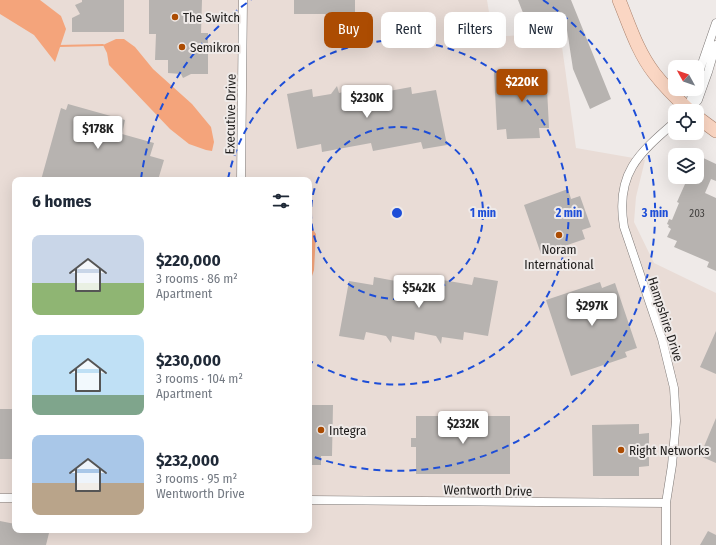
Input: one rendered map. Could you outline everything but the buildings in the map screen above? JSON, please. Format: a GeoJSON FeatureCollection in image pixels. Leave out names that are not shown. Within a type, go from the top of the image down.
{"type":"FeatureCollection","features":[{"type":"Feature","properties":{"kind":"main road"},"geometry":{"type":"LineString","coordinates":[[619,0],[635,39],[653,72],[683,104]]}},
{"type":"Feature","properties":{"kind":"main road"},"geometry":{"type":"LineString","coordinates":[[704,122],[716,131]]}},
{"type":"Feature","properties":{"kind":"street","name":"Executive Drive"},"geometry":{"type":"LineString","coordinates":[[241,177],[243,0]]}},
{"type":"Feature","properties":{"kind":"street"},"geometry":{"type":"LineString","coordinates":[[703,60],[716,23]]}},
{"type":"Feature","properties":{"kind":"street"},"geometry":{"type":"LineString","coordinates":[[696,104],[703,90],[716,45]]}},
{"type":"Feature","properties":{"kind":"street","name":"Hampshire Drive"},"geometry":{"type":"LineString","coordinates":[[666,545],[666,503],[672,465],[676,421],[674,388],[662,339],[624,227],[622,209],[624,186],[633,164],[644,149],[668,128]]}},
{"type":"Feature","properties":{"kind":"street"},"geometry":{"type":"LineString","coordinates":[[0,498],[12,498]]}},
{"type":"Feature","properties":{"kind":"street","name":"Wentworth Drive"},"geometry":{"type":"LineString","coordinates":[[312,500],[666,503]]}},
{"type":"Feature","properties":{"kind":"shaded area"},"geometry":{"type":"Polygon","coordinates":[[[0,0],[487,0],[489,12],[444,12],[444,48],[506,48],[506,36],[514,35],[514,48],[562,48],[576,148],[645,160],[636,197],[634,222],[654,263],[716,293],[716,545],[0,545],[0,0]]]}},
{"type":"Feature","properties":{"kind":"shaded area"},"geometry":{"type":"Polygon","coordinates":[[[0,0],[40,0],[61,16],[66,29],[55,62],[34,35],[0,14],[0,0]]]}},
{"type":"Feature","properties":{"kind":"shaded area"},"geometry":{"type":"Polygon","coordinates":[[[116,39],[124,39],[135,47],[153,69],[192,104],[211,127],[214,142],[212,151],[189,144],[170,129],[109,65],[107,53],[103,45],[116,39]]]}},
{"type":"Feature","properties":{"kind":"shaded area"},"geometry":{"type":"Polygon","coordinates":[[[312,228],[316,234],[314,270],[312,276],[312,228]]]}},
{"type":"Feature","properties":{"kind":"waterway"},"geometry":{"type":"LineString","coordinates":[[58,46],[103,45]]}},
{"type":"Feature","properties":{"kind":"place","name":"The Switch"},"geometry":{"type":"Point","coordinates":[175,17]}},
{"type":"Feature","properties":{"kind":"place","name":"Semikron"},"geometry":{"type":"Point","coordinates":[182,47]}},
{"type":"Feature","properties":{"kind":"place","name":"Noram International"},"geometry":{"type":"Point","coordinates":[559,235]}},
{"type":"Feature","properties":{"kind":"place","name":"Integra"},"geometry":{"type":"Point","coordinates":[321,430]}},
{"type":"Feature","properties":{"kind":"place","name":"Right Networks"},"geometry":{"type":"Point","coordinates":[621,450]}}]}
